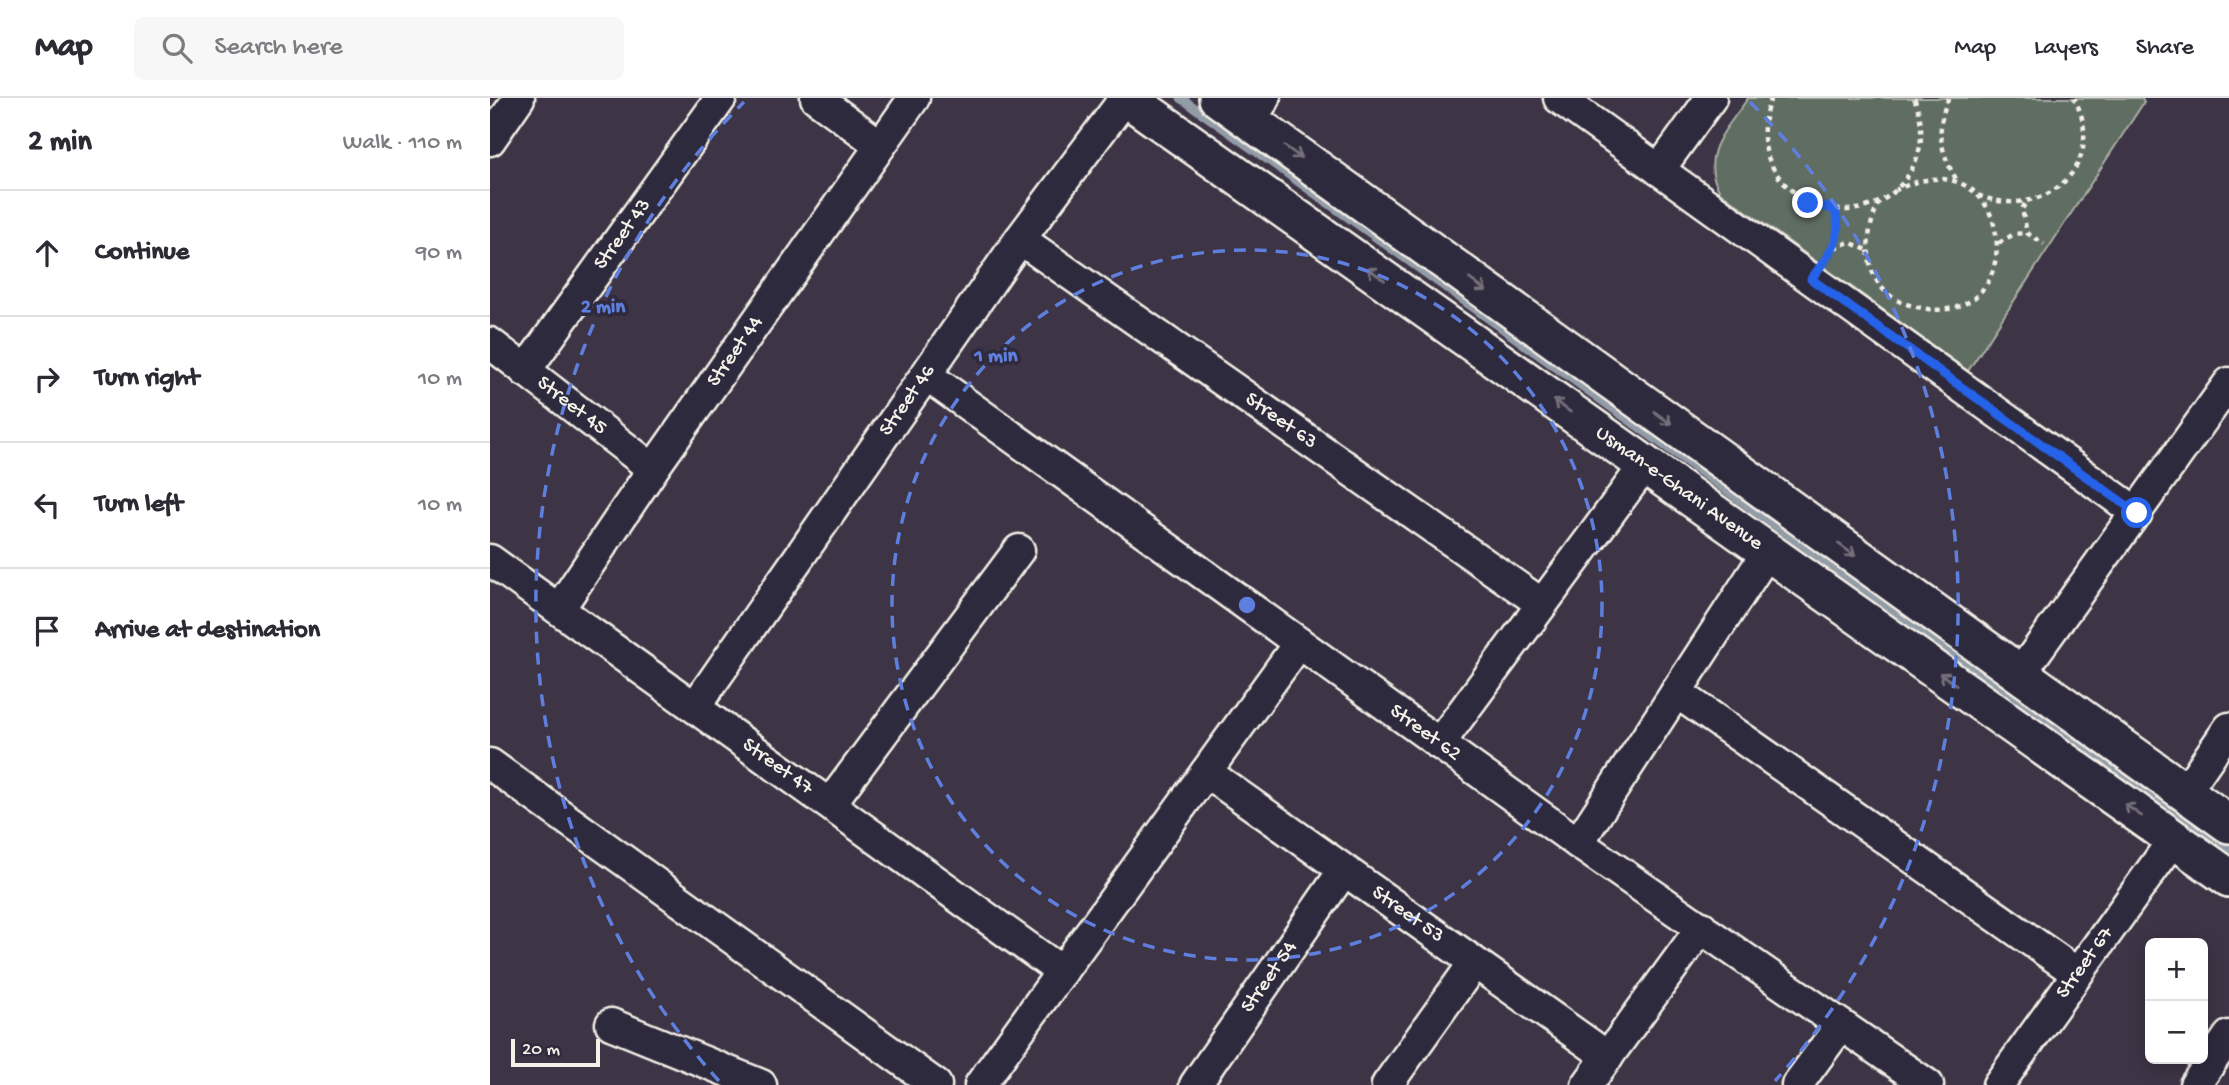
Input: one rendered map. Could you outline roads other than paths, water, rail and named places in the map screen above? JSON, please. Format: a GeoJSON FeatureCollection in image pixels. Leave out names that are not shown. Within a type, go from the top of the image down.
{"type":"FeatureCollection","features":[{"type":"Feature","properties":{"kind":"main road","name":"Usman-e-Ghani Avenue"},"geometry":{"type":"LineString","coordinates":[[1126,98],[2229,878]]}},
{"type":"Feature","properties":{"kind":"main road"},"geometry":{"type":"LineString","coordinates":[[1218,98],[1257,109],[2020,674],[2229,824]]}},
{"type":"Feature","properties":{"kind":"street"},"geometry":{"type":"LineString","coordinates":[[490,140],[519,98]]}},
{"type":"Feature","properties":{"kind":"street","name":"Street 43"},"geometry":{"type":"LineString","coordinates":[[526,371],[721,98]]}},
{"type":"Feature","properties":{"kind":"street"},"geometry":{"type":"LineString","coordinates":[[816,98],[880,145]]}},
{"type":"Feature","properties":{"kind":"street","name":"Street 44"},"geometry":{"type":"LineString","coordinates":[[559,609],[653,469],[914,98]]}},
{"type":"Feature","properties":{"kind":"street","name":"Street 46"},"geometry":{"type":"LineString","coordinates":[[695,707],[1020,239],[1126,98]]}},
{"type":"Feature","properties":{"kind":"street"},"geometry":{"type":"LineString","coordinates":[[1559,98],[2137,513]]}},
{"type":"Feature","properties":{"kind":"street"},"geometry":{"type":"LineString","coordinates":[[1659,170],[1711,98]]}},
{"type":"Feature","properties":{"kind":"street","name":"Street 63"},"geometry":{"type":"LineString","coordinates":[[1020,239],[1542,604]]}},
{"type":"Feature","properties":{"kind":"street","name":"Street 45"},"geometry":{"type":"LineString","coordinates":[[490,343],[653,469]]}},
{"type":"Feature","properties":{"kind":"street","name":"Street 62"},"geometry":{"type":"LineString","coordinates":[[926,375],[1578,843],[1928,1085]]}},
{"type":"Feature","properties":{"kind":"street"},"geometry":{"type":"LineString","coordinates":[[2020,674],[2229,383]]}},
{"type":"Feature","properties":{"kind":"street"},"geometry":{"type":"LineString","coordinates":[[1439,744],[1645,465]]}},
{"type":"Feature","properties":{"kind":"street"},"geometry":{"type":"LineString","coordinates":[[830,804],[1019,550]]}},
{"type":"Feature","properties":{"kind":"street"},"geometry":{"type":"LineString","coordinates":[[1578,843],[1768,551]]}},
{"type":"Feature","properties":{"kind":"street","name":"Street 47"},"geometry":{"type":"LineString","coordinates":[[490,560],[1062,972]]}},
{"type":"Feature","properties":{"kind":"street"},"geometry":{"type":"LineString","coordinates":[[980,1085],[1299,643]]}},
{"type":"Feature","properties":{"kind":"street"},"geometry":{"type":"LineString","coordinates":[[1676,692],[2077,973]]}},
{"type":"Feature","properties":{"kind":"street"},"geometry":{"type":"LineString","coordinates":[[2185,792],[2229,728]]}},
{"type":"Feature","properties":{"kind":"street"},"geometry":{"type":"LineString","coordinates":[[490,764],[936,1085]]}},
{"type":"Feature","properties":{"kind":"street","name":"Street 53"},"geometry":{"type":"LineString","coordinates":[[1206,772],[1608,1057]]}},
{"type":"Feature","properties":{"kind":"street","name":"Street 67"},"geometry":{"type":"LineString","coordinates":[[1998,1085],[2174,839]]}},
{"type":"Feature","properties":{"kind":"street","name":"Street 54"},"geometry":{"type":"LineString","coordinates":[[1195,1085],[1345,870]]}},
{"type":"Feature","properties":{"kind":"street"},"geometry":{"type":"LineString","coordinates":[[1587,1085],[1702,927]]}},
{"type":"Feature","properties":{"kind":"street"},"geometry":{"type":"LineString","coordinates":[[1387,1085],[1474,963]]}},
{"type":"Feature","properties":{"kind":"street"},"geometry":{"type":"LineString","coordinates":[[611,1024],[761,1085]]}},
{"type":"Feature","properties":{"kind":"street"},"geometry":{"type":"LineString","coordinates":[[1797,1085],[1841,1025]]}},
{"type":"Feature","properties":{"kind":"street"},"geometry":{"type":"LineString","coordinates":[[2195,1085],[2229,1036]]}},
{"type":"Feature","properties":{"kind":"waterway"},"geometry":{"type":"LineString","coordinates":[[1181,98],[2229,850]]}}]}
